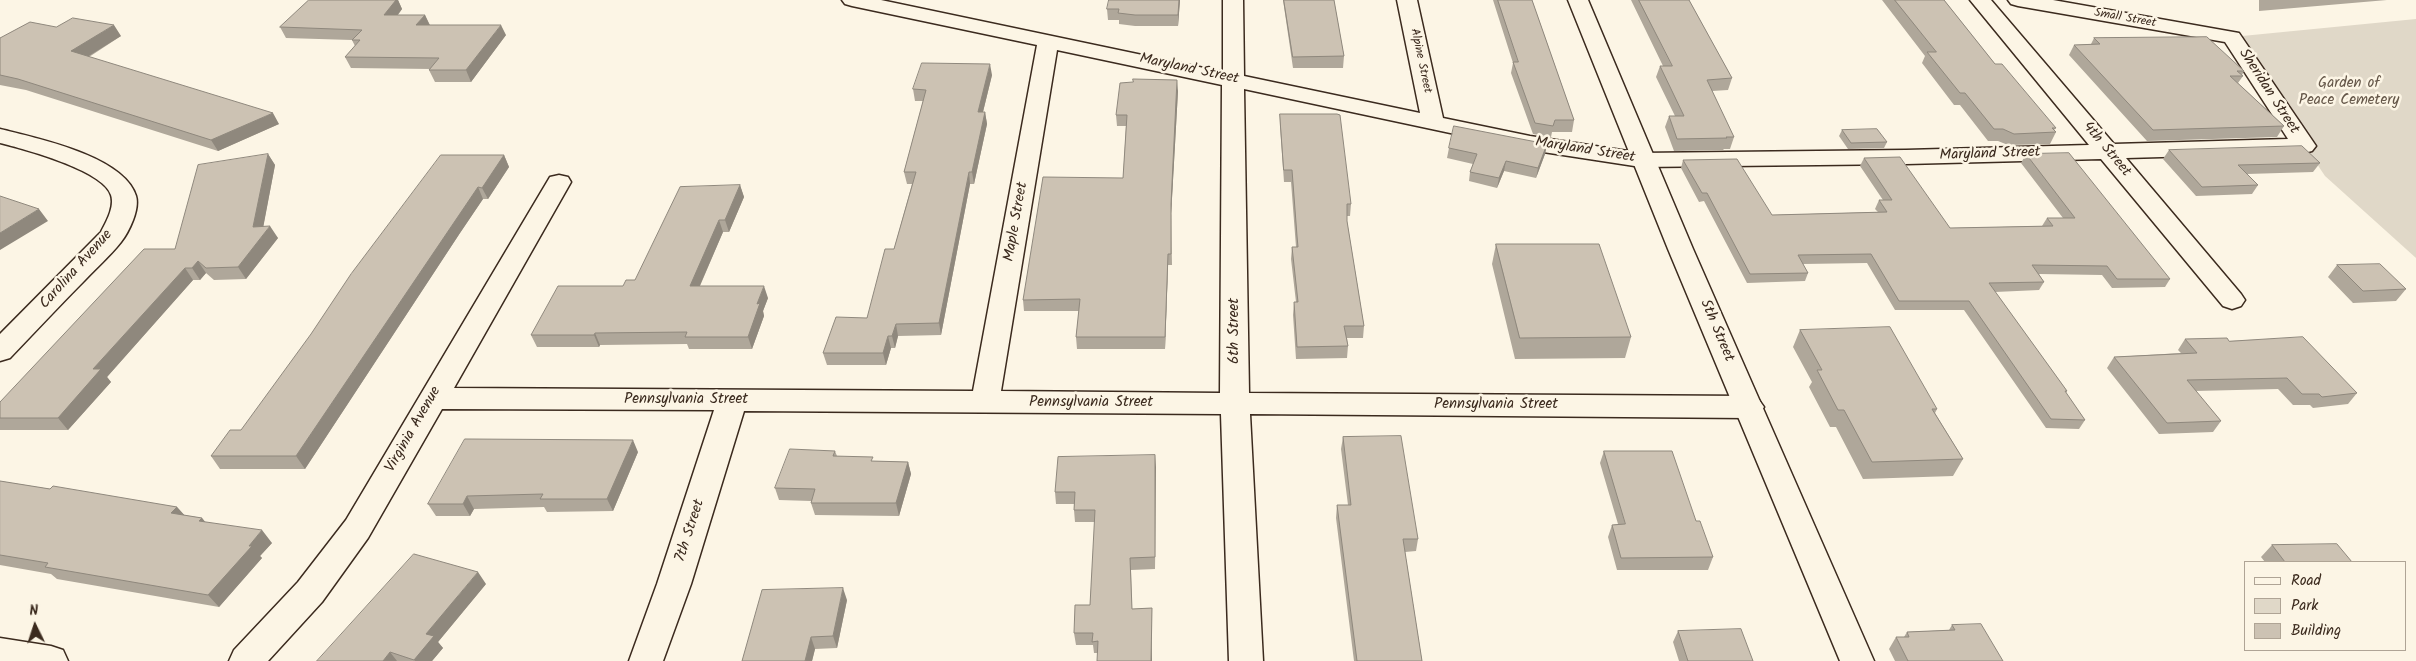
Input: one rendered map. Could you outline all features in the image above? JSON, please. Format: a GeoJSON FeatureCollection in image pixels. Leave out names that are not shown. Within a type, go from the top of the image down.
{"type":"FeatureCollection","features":[{"type":"Feature","properties":{"kind":"street","name":"Maryland Street"},"geometry":{"type":"LineString","coordinates":[[852,0],[885,3],[1048,41],[1530,143],[1641,160],[1906,157],[2304,146]]}},
{"type":"Feature","properties":{"kind":"street","name":"6th Street"},"geometry":{"type":"LineString","coordinates":[[1233,0],[1235,404],[1246,661]]}},
{"type":"Feature","properties":{"kind":"street","name":"Alpine Street"},"geometry":{"type":"LineString","coordinates":[[1407,0],[1433,122]]}},
{"type":"Feature","properties":{"kind":"street","name":"5th Street"},"geometry":{"type":"LineString","coordinates":[[1578,0],[1641,160],[1857,661]]}},
{"type":"Feature","properties":{"kind":"street","name":"4th Street"},"geometry":{"type":"LineString","coordinates":[[1980,0],[2232,300]]}},
{"type":"Feature","properties":{"kind":"street","name":"Small Street"},"geometry":{"type":"LineString","coordinates":[[2018,0],[2232,37]]}},
{"type":"Feature","properties":{"kind":"street","name":"Sheridan Street"},"geometry":{"type":"LineString","coordinates":[[2232,37],[2304,146]]}},
{"type":"Feature","properties":{"kind":"street","name":"Maple Street"},"geometry":{"type":"LineString","coordinates":[[985,402],[1048,41]]}},
{"type":"Feature","properties":{"kind":"street","name":"Carolina Avenue"},"geometry":{"type":"LineString","coordinates":[[0,351],[112,236],[124,213],[124,195],[117,183],[105,173],[64,155],[1,137]]}},
{"type":"Feature","properties":{"kind":"street","name":"Virginia Avenue"},"geometry":{"type":"LineString","coordinates":[[246,661],[310,592],[357,529],[559,182]]}},
{"type":"Feature","properties":{"kind":"street","name":"Pennsylvania Street"},"geometry":{"type":"LineString","coordinates":[[433,398],[1749,407]]}},
{"type":"Feature","properties":{"kind":"street","name":"7th Street"},"geometry":{"type":"LineString","coordinates":[[646,661],[674,584],[732,400]]}},
{"type":"Feature","properties":{"kind":"street"},"geometry":{"type":"LineString","coordinates":[[0,653],[51,661]]}},
{"type":"Feature","properties":{"kind":"green space","name":"Garden of Peace Cemetery"},"geometry":{"type":"Polygon","coordinates":[[[2416,19],[2416,258],[2325,176],[2232,37],[2416,19]]]}},
{"type":"Feature","properties":{"kind":"building"},"geometry":{"type":"Polygon","coordinates":[[[309,0],[396,0],[384,15],[425,15],[416,25],[501,25],[466,70],[429,70],[439,58],[345,57],[360,40],[352,40],[362,30],[280,27],[309,0]]]}},
{"type":"Feature","properties":{"kind":"building"},"geometry":{"type":"Polygon","coordinates":[[[1109,0],[1179,0],[1178,15],[1118,13],[1119,9],[1107,9],[1109,0]]]}},
{"type":"Feature","properties":{"kind":"building"},"geometry":{"type":"Polygon","coordinates":[[[1284,0],[1334,0],[1344,56],[1293,57],[1284,0]]]}},
{"type":"Feature","properties":{"kind":"building"},"geometry":{"type":"Polygon","coordinates":[[[1498,0],[1532,0],[1574,120],[1555,120],[1553,126],[1535,123],[1513,62],[1518,62],[1498,0]]]}},
{"type":"Feature","properties":{"kind":"building"},"geometry":{"type":"Polygon","coordinates":[[[1639,0],[1689,0],[1732,78],[1707,80],[1734,137],[1677,139],[1669,116],[1684,116],[1660,66],[1672,66],[1639,0]]]}},
{"type":"Feature","properties":{"kind":"building"},"geometry":{"type":"Polygon","coordinates":[[[1895,0],[1944,0],[1995,64],[2002,64],[2056,128],[2052,128],[2056,132],[2014,134],[2003,129],[1994,129],[1965,93],[1960,93],[1927,52],[1936,52],[1895,0]]]}},
{"type":"Feature","properties":{"kind":"building"},"geometry":{"type":"Polygon","coordinates":[[[73,18],[114,25],[71,51],[273,113],[211,140],[0,75],[0,38],[30,22],[56,27],[73,18]]]}},
{"type":"Feature","properties":{"kind":"building"},"geometry":{"type":"Polygon","coordinates":[[[2207,37],[2244,71],[2237,71],[2243,76],[2230,76],[2284,126],[2153,130],[2074,45],[2100,44],[2094,38],[2207,37]]]}},
{"type":"Feature","properties":{"kind":"building"},"geometry":{"type":"Polygon","coordinates":[[[922,63],[990,64],[978,112],[985,112],[972,172],[969,172],[939,323],[896,324],[892,336],[888,336],[883,353],[823,353],[836,317],[867,318],[885,249],[894,249],[916,172],[904,172],[926,90],[913,89],[922,63]]]}},
{"type":"Feature","properties":{"kind":"building"},"geometry":{"type":"Polygon","coordinates":[[[1133,79],[1177,80],[1171,204],[1171,254],[1168,254],[1165,337],[1076,337],[1080,299],[1023,300],[1043,177],[1123,178],[1127,115],[1116,115],[1120,83],[1133,82],[1133,79]]]}},
{"type":"Feature","properties":{"kind":"building"},"geometry":{"type":"Polygon","coordinates":[[[1280,114],[1340,115],[1351,204],[1347,204],[1347,221],[1364,326],[1344,326],[1348,346],[1297,347],[1294,302],[1298,302],[1292,247],[1298,247],[1292,170],[1284,170],[1280,114]]]}},
{"type":"Feature","properties":{"kind":"building"},"geometry":{"type":"Polygon","coordinates":[[[1454,126],[1547,144],[1538,168],[1506,161],[1499,178],[1470,172],[1477,154],[1449,148],[1454,126]]]}},
{"type":"Feature","properties":{"kind":"building"},"geometry":{"type":"Polygon","coordinates":[[[1877,129],[1887,142],[1851,143],[1842,130],[1877,129]]]}},
{"type":"Feature","properties":{"kind":"building"},"geometry":{"type":"Polygon","coordinates":[[[2302,146],[2320,163],[2238,165],[2258,185],[2202,187],[2169,150],[2302,146]]]}},
{"type":"Feature","properties":{"kind":"building"},"geometry":{"type":"Polygon","coordinates":[[[2069,153],[2170,279],[2117,279],[2107,266],[2032,265],[2044,282],[1989,283],[2067,391],[2065,391],[2085,420],[2051,419],[1969,301],[1899,301],[1871,254],[1798,255],[1808,273],[1750,274],[1707,193],[1702,193],[1683,160],[1737,159],[1772,215],[1887,212],[1879,200],[1892,200],[1864,158],[1900,157],[1950,228],[2053,226],[2047,218],[2075,218],[2026,154],[2069,153]]]}},
{"type":"Feature","properties":{"kind":"building"},"geometry":{"type":"Polygon","coordinates":[[[268,154],[253,227],[270,226],[238,267],[206,268],[198,261],[192,268],[185,268],[93,369],[101,369],[58,418],[0,418],[0,402],[144,249],[175,249],[198,165],[268,154]]]}},
{"type":"Feature","properties":{"kind":"building"},"geometry":{"type":"Polygon","coordinates":[[[441,155],[504,155],[482,188],[478,187],[296,456],[211,456],[230,430],[241,430],[311,334],[351,274],[441,155]]]}},
{"type":"Feature","properties":{"kind":"building"},"geometry":{"type":"Polygon","coordinates":[[[740,185],[725,220],[719,220],[690,286],[764,286],[748,337],[685,337],[687,332],[531,335],[558,286],[623,286],[626,280],[635,280],[680,187],[740,185]]]}},
{"type":"Feature","properties":{"kind":"building"},"geometry":{"type":"Polygon","coordinates":[[[0,196],[39,209],[0,233],[0,196]]]}},
{"type":"Feature","properties":{"kind":"building"},"geometry":{"type":"Polygon","coordinates":[[[1496,244],[1599,244],[1631,337],[1520,338],[1496,244]]]}},
{"type":"Feature","properties":{"kind":"building"},"geometry":{"type":"Polygon","coordinates":[[[2380,264],[2406,289],[2363,291],[2337,265],[2380,264]]]}},
{"type":"Feature","properties":{"kind":"building"},"geometry":{"type":"Polygon","coordinates":[[[1890,327],[1937,409],[1932,409],[1963,459],[1872,462],[1844,410],[1838,410],[1817,370],[1822,370],[1800,330],[1890,327]]]}},
{"type":"Feature","properties":{"kind":"building"},"geometry":{"type":"Polygon","coordinates":[[[2303,337],[2357,393],[2322,397],[2319,394],[2302,394],[2287,378],[2187,380],[2221,421],[2167,423],[2114,357],[2197,353],[2185,339],[2227,338],[2229,341],[2303,337]]]}},
{"type":"Feature","properties":{"kind":"building"},"geometry":{"type":"Polygon","coordinates":[[[1401,436],[1418,539],[1403,539],[1422,661],[1357,661],[1337,505],[1351,505],[1343,437],[1401,436]]]}},
{"type":"Feature","properties":{"kind":"building"},"geometry":{"type":"Polygon","coordinates":[[[465,439],[633,440],[607,499],[540,499],[543,494],[467,496],[463,504],[428,504],[465,439]]]}},
{"type":"Feature","properties":{"kind":"building"},"geometry":{"type":"Polygon","coordinates":[[[790,449],[835,451],[833,456],[873,457],[871,461],[908,462],[896,503],[811,503],[815,489],[775,488],[790,449]]]}},
{"type":"Feature","properties":{"kind":"building"},"geometry":{"type":"Polygon","coordinates":[[[1604,451],[1672,451],[1696,521],[1700,521],[1713,557],[1621,558],[1612,525],[1625,524],[1604,451]]]}},
{"type":"Feature","properties":{"kind":"building"},"geometry":{"type":"Polygon","coordinates":[[[1155,455],[1155,557],[1130,558],[1132,609],[1152,608],[1151,661],[1097,661],[1098,641],[1092,642],[1093,633],[1074,633],[1075,605],[1090,605],[1095,510],[1074,510],[1075,492],[1055,492],[1058,457],[1155,455]]]}},
{"type":"Feature","properties":{"kind":"building"},"geometry":{"type":"Polygon","coordinates":[[[0,481],[50,489],[53,486],[177,507],[171,513],[202,518],[199,521],[262,530],[249,546],[252,546],[208,595],[45,567],[48,563],[0,555],[0,481]]]}},
{"type":"Feature","properties":{"kind":"building"},"geometry":{"type":"Polygon","coordinates":[[[2337,544],[2351,561],[2284,561],[2272,545],[2337,544]]]}},
{"type":"Feature","properties":{"kind":"building"},"geometry":{"type":"Polygon","coordinates":[[[414,554],[478,572],[426,634],[434,636],[414,660],[390,652],[383,661],[317,661],[414,554]]]}},
{"type":"Feature","properties":{"kind":"building"},"geometry":{"type":"Polygon","coordinates":[[[843,588],[833,636],[811,637],[805,661],[742,661],[762,590],[843,588]]]}},
{"type":"Feature","properties":{"kind":"building"},"geometry":{"type":"Polygon","coordinates":[[[1981,624],[2003,661],[1908,661],[1896,637],[1909,637],[1907,632],[1955,630],[1952,625],[1981,624]]]}},
{"type":"Feature","properties":{"kind":"building"},"geometry":{"type":"Polygon","coordinates":[[[1741,629],[1753,661],[1688,661],[1678,631],[1741,629]]]}}]}
